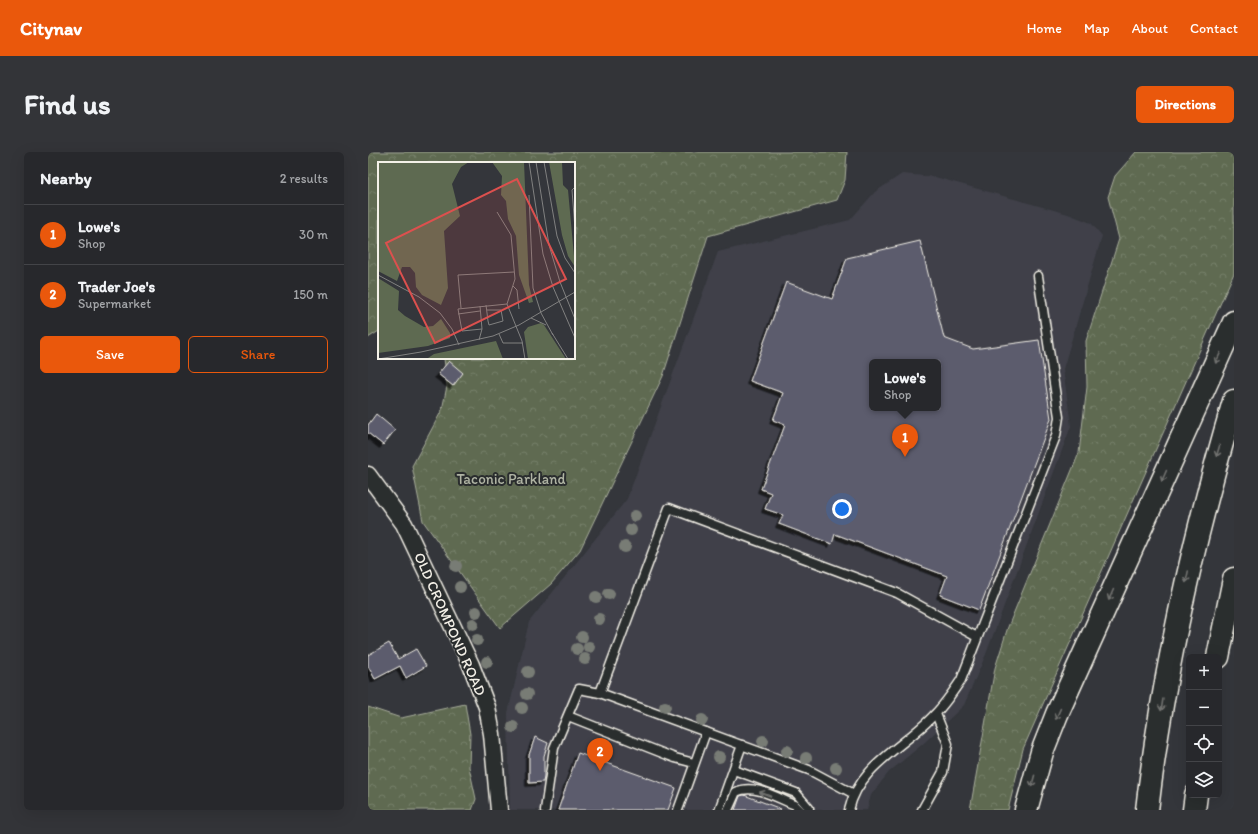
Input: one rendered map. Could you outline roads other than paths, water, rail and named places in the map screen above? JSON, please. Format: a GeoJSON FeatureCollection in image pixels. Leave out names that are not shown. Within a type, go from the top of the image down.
{"type":"FeatureCollection","features":[{"type":"Feature","properties":{"kind":"highway"},"geometry":{"type":"LineString","coordinates":[[1026,810],[1038,765],[1057,714],[1234,322]]}},
{"type":"Feature","properties":{"kind":"highway"},"geometry":{"type":"LineString","coordinates":[[1147,810],[1166,678],[1179,614],[1202,513],[1234,401]]}},
{"type":"Feature","properties":{"kind":"highway"},"geometry":{"type":"LineString","coordinates":[[1219,654],[1234,579]]}},
{"type":"Feature","properties":{"kind":"highway"},"geometry":{"type":"LineString","coordinates":[[1194,810],[1196,798]]}},
{"type":"Feature","properties":{"kind":"street","name":"OLD CROMPOND ROAD"},"geometry":{"type":"LineString","coordinates":[[368,475],[404,524],[471,666],[487,707],[492,734],[499,810]]}},
{"type":"Feature","properties":{"kind":"lane"},"geometry":{"type":"LineString","coordinates":[[849,810],[854,794],[863,778],[936,714],[961,680],[977,637],[988,614],[1058,427],[1059,417],[1038,276]]}},
{"type":"Feature","properties":{"kind":"lane"},"geometry":{"type":"LineString","coordinates":[[600,693],[669,508],[897,593],[977,637]]}},
{"type":"Feature","properties":{"kind":"lane"},"geometry":{"type":"LineString","coordinates":[[545,810],[554,748],[579,689],[600,693],[809,770],[854,794]]}},
{"type":"Feature","properties":{"kind":"lane"},"geometry":{"type":"LineString","coordinates":[[922,810],[943,772],[948,744],[936,714]]}},
{"type":"Feature","properties":{"kind":"lane"},"geometry":{"type":"LineString","coordinates":[[568,716],[676,758],[694,763]]}},
{"type":"Feature","properties":{"kind":"lane"},"geometry":{"type":"LineString","coordinates":[[678,810],[706,732]]}},
{"type":"Feature","properties":{"kind":"lane"},"geometry":{"type":"LineString","coordinates":[[719,810],[742,746]]}},
{"type":"Feature","properties":{"kind":"lane"},"geometry":{"type":"LineString","coordinates":[[734,770],[796,793],[803,799],[809,808],[808,810]]}},
{"type":"Feature","properties":{"kind":"lane"},"geometry":{"type":"LineString","coordinates":[[728,810],[736,792],[744,788],[752,789],[795,805],[800,810]]}},
{"type":"Feature","properties":{"kind":"place","name":"Lowe's"},"geometry":{"type":"Point","coordinates":[905,457]}},
{"type":"Feature","properties":{"kind":"place","name":"Trader Joe's"},"geometry":{"type":"Point","coordinates":[600,771]}},
{"type":"Feature","properties":{"kind":"park label","name":"Taconic Parkland"},"geometry":{"type":"Point","coordinates":[511,479]}}]}
